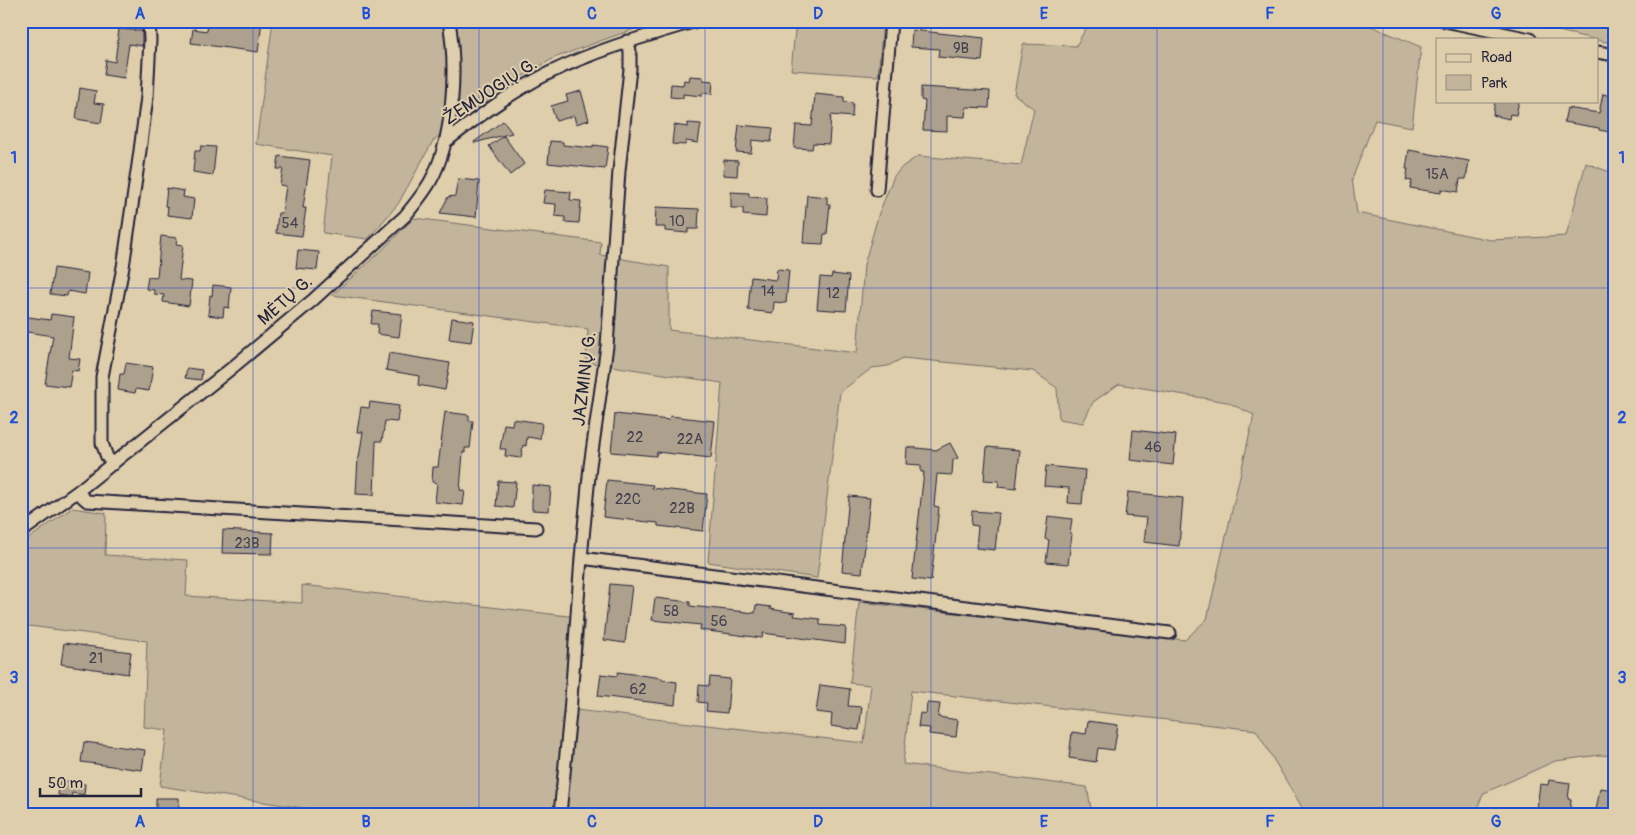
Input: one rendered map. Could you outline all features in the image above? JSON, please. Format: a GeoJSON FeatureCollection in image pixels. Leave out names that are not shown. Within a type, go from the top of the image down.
{"type":"FeatureCollection","features":[{"type":"Feature","properties":{"kind":"street"},"geometry":{"type":"LineString","coordinates":[[113,464],[107,456],[102,443],[102,377],[123,267],[139,158],[147,97],[149,21]]}},
{"type":"Feature","properties":{"kind":"street","name":"MĖTŲ G."},"geometry":{"type":"LineString","coordinates":[[21,532],[113,464],[289,321],[405,216],[430,182],[445,142],[453,72],[453,44],[449,21]]}},
{"type":"Feature","properties":{"kind":"street","name":"ŽEMUOGIŲ G."},"geometry":{"type":"LineString","coordinates":[[445,142],[498,103],[541,78],[592,54],[627,41],[696,21]]}},
{"type":"Feature","properties":{"kind":"street"},"geometry":{"type":"LineString","coordinates":[[877,190],[891,21]]}},
{"type":"Feature","properties":{"kind":"street"},"geometry":{"type":"LineString","coordinates":[[1446,21],[1525,38]]}},
{"type":"Feature","properties":{"kind":"street","name":"JAZMINŲ G."},"geometry":{"type":"LineString","coordinates":[[560,814],[590,466],[606,346],[619,171],[630,69],[630,51],[627,41]]}},
{"type":"Feature","properties":{"kind":"street"},"geometry":{"type":"LineString","coordinates":[[1598,52],[1615,55]]}},
{"type":"Feature","properties":{"kind":"street"},"geometry":{"type":"LineString","coordinates":[[77,492],[87,501],[536,528]]}},
{"type":"Feature","properties":{"kind":"street"},"geometry":{"type":"LineString","coordinates":[[581,558],[1170,633]]}},
{"type":"Feature","properties":{"kind":"green space"},"geometry":{"type":"Polygon","coordinates":[[[273,21],[659,21],[554,58],[511,83],[458,119],[433,141],[398,204],[368,239],[323,233],[332,156],[256,144],[273,21]]]}},
{"type":"Feature","properties":{"kind":"green space"},"geometry":{"type":"Polygon","coordinates":[[[796,21],[883,21],[878,76],[791,70],[796,21]]]}},
{"type":"Feature","properties":{"kind":"green space"},"geometry":{"type":"Polygon","coordinates":[[[1090,21],[1359,21],[1421,47],[1412,127],[1375,120],[1352,179],[1357,213],[1491,240],[1566,236],[1586,163],[1615,174],[1615,756],[1600,755],[1555,761],[1484,793],[1479,803],[1479,814],[1306,814],[1256,730],[911,691],[903,764],[1087,787],[1092,814],[342,814],[160,786],[167,730],[144,727],[147,641],[21,625],[21,544],[72,508],[106,513],[105,555],[188,560],[186,596],[302,603],[302,585],[585,618],[576,710],[864,743],[871,685],[850,683],[859,602],[1185,640],[1207,619],[1254,415],[1227,402],[1119,384],[1093,402],[1083,423],[1059,419],[1057,388],[1033,371],[903,358],[888,366],[872,368],[840,392],[817,578],[708,562],[722,383],[586,362],[588,329],[332,295],[414,218],[601,242],[600,255],[669,267],[669,330],[857,353],[864,265],[879,213],[894,176],[902,167],[918,156],[1021,165],[1034,109],[1014,94],[1023,44],[1076,46],[1090,21]]]}},
{"type":"Feature","properties":{"kind":"green space"},"geometry":{"type":"Polygon","coordinates":[[[1515,21],[1615,21],[1615,44],[1598,40],[1598,38],[1589,38],[1515,21]]]}},
{"type":"Feature","properties":{"kind":"building"},"geometry":{"type":"Polygon","coordinates":[[[215,21],[262,21],[258,52],[191,43],[193,29],[207,31],[208,24],[215,25],[215,21]]]}},
{"type":"Feature","properties":{"kind":"building"},"geometry":{"type":"Polygon","coordinates":[[[119,29],[142,31],[142,46],[129,44],[124,78],[104,75],[106,60],[115,62],[119,29]]]}},
{"type":"Feature","properties":{"kind":"building"},"geometry":{"type":"Polygon","coordinates":[[[912,30],[984,38],[982,61],[938,57],[939,49],[911,47],[912,30]]]}},
{"type":"Feature","properties":{"kind":"building"},"geometry":{"type":"Polygon","coordinates":[[[690,76],[703,77],[703,80],[713,81],[712,94],[702,93],[702,96],[683,94],[683,98],[670,97],[671,84],[683,85],[684,80],[689,81],[690,76]]]}},
{"type":"Feature","properties":{"kind":"building"},"geometry":{"type":"Polygon","coordinates":[[[921,87],[990,91],[989,108],[966,107],[965,117],[947,116],[947,131],[923,130],[925,101],[921,100],[921,87]]]}},
{"type":"Feature","properties":{"kind":"building"},"geometry":{"type":"Polygon","coordinates":[[[80,88],[96,91],[94,103],[104,104],[101,123],[76,119],[80,88]]]}},
{"type":"Feature","properties":{"kind":"building"},"geometry":{"type":"Polygon","coordinates":[[[581,91],[589,120],[576,124],[574,116],[556,121],[551,106],[568,101],[566,95],[581,91]]]}},
{"type":"Feature","properties":{"kind":"building"},"geometry":{"type":"Polygon","coordinates":[[[815,94],[844,97],[844,102],[853,103],[852,117],[831,115],[829,144],[813,143],[812,149],[794,148],[796,125],[812,126],[815,94]]]}},
{"type":"Feature","properties":{"kind":"building"},"geometry":{"type":"Polygon","coordinates":[[[1603,94],[1615,97],[1615,133],[1599,130],[1599,128],[1564,122],[1567,108],[1599,113],[1603,94]]]}},
{"type":"Feature","properties":{"kind":"building"},"geometry":{"type":"Polygon","coordinates":[[[1495,102],[1519,102],[1516,115],[1510,114],[1509,119],[1493,115],[1495,102]]]}},
{"type":"Feature","properties":{"kind":"building"},"geometry":{"type":"Polygon","coordinates":[[[503,121],[512,133],[474,143],[474,142],[503,121]]]}},
{"type":"Feature","properties":{"kind":"building"},"geometry":{"type":"Polygon","coordinates":[[[688,123],[701,124],[698,143],[686,141],[685,145],[672,144],[674,125],[688,127],[688,123]]]}},
{"type":"Feature","properties":{"kind":"building"},"geometry":{"type":"Polygon","coordinates":[[[739,125],[773,128],[771,142],[752,140],[751,153],[736,152],[739,125]]]}},
{"type":"Feature","properties":{"kind":"building"},"geometry":{"type":"Polygon","coordinates":[[[504,136],[524,164],[510,175],[489,146],[504,136]]]}},
{"type":"Feature","properties":{"kind":"building"},"geometry":{"type":"Polygon","coordinates":[[[550,141],[563,142],[563,145],[593,148],[593,145],[608,147],[605,169],[548,163],[550,141]]]}},
{"type":"Feature","properties":{"kind":"building"},"geometry":{"type":"Polygon","coordinates":[[[201,146],[216,147],[213,175],[193,172],[195,151],[200,151],[201,146]]]}},
{"type":"Feature","properties":{"kind":"building"},"geometry":{"type":"Polygon","coordinates":[[[1409,150],[1469,161],[1466,179],[1460,179],[1458,192],[1441,189],[1441,193],[1410,188],[1412,181],[1406,180],[1409,150]]]}},
{"type":"Feature","properties":{"kind":"building"},"geometry":{"type":"Polygon","coordinates":[[[279,156],[310,160],[303,208],[306,208],[302,236],[276,233],[278,213],[282,213],[286,186],[280,185],[283,169],[277,169],[279,156]]]}},
{"type":"Feature","properties":{"kind":"building"},"geometry":{"type":"Polygon","coordinates":[[[724,160],[738,161],[737,176],[723,175],[724,160]]]}},
{"type":"Feature","properties":{"kind":"building"},"geometry":{"type":"Polygon","coordinates":[[[458,179],[479,181],[476,217],[440,213],[448,197],[455,196],[458,179]]]}},
{"type":"Feature","properties":{"kind":"building"},"geometry":{"type":"Polygon","coordinates":[[[167,188],[184,191],[183,197],[194,199],[192,218],[167,215],[168,207],[165,206],[167,188]]]}},
{"type":"Feature","properties":{"kind":"building"},"geometry":{"type":"Polygon","coordinates":[[[545,190],[571,192],[570,200],[581,201],[579,223],[565,222],[565,217],[555,216],[556,204],[543,203],[545,190]]]}},
{"type":"Feature","properties":{"kind":"building"},"geometry":{"type":"Polygon","coordinates":[[[731,192],[749,193],[749,197],[767,198],[766,217],[743,215],[743,208],[731,208],[731,192]]]}},
{"type":"Feature","properties":{"kind":"building"},"geometry":{"type":"Polygon","coordinates":[[[807,195],[827,197],[827,204],[830,204],[827,234],[824,234],[823,244],[803,243],[807,195]]]}},
{"type":"Feature","properties":{"kind":"building"},"geometry":{"type":"Polygon","coordinates":[[[656,207],[699,209],[698,229],[688,229],[688,233],[665,231],[665,227],[655,227],[656,207]]]}},
{"type":"Feature","properties":{"kind":"building"},"geometry":{"type":"Polygon","coordinates":[[[161,236],[177,238],[176,244],[183,245],[179,280],[192,281],[189,306],[163,302],[164,295],[154,294],[154,290],[146,289],[148,277],[157,277],[161,236]]]}},
{"type":"Feature","properties":{"kind":"building"},"geometry":{"type":"Polygon","coordinates":[[[298,250],[319,252],[317,270],[296,268],[298,250]]]}},
{"type":"Feature","properties":{"kind":"building"},"geometry":{"type":"Polygon","coordinates":[[[54,268],[88,273],[85,294],[68,291],[67,296],[50,294],[54,268]]]}},
{"type":"Feature","properties":{"kind":"building"},"geometry":{"type":"Polygon","coordinates":[[[777,269],[789,270],[786,303],[774,302],[773,313],[748,310],[751,277],[776,280],[777,269]]]}},
{"type":"Feature","properties":{"kind":"building"},"geometry":{"type":"Polygon","coordinates":[[[832,274],[849,276],[846,311],[817,309],[820,277],[831,278],[832,274]]]}},
{"type":"Feature","properties":{"kind":"building"},"geometry":{"type":"Polygon","coordinates":[[[213,285],[231,287],[229,308],[224,307],[223,317],[208,315],[213,285]]]}},
{"type":"Feature","properties":{"kind":"building"},"geometry":{"type":"Polygon","coordinates":[[[373,311],[402,314],[399,337],[377,334],[378,324],[371,324],[373,311]]]}},
{"type":"Feature","properties":{"kind":"building"},"geometry":{"type":"Polygon","coordinates":[[[51,314],[74,317],[69,358],[80,359],[78,371],[72,370],[69,387],[45,384],[53,336],[21,331],[21,316],[50,320],[51,314]]]}},
{"type":"Feature","properties":{"kind":"building"},"geometry":{"type":"Polygon","coordinates":[[[452,318],[474,321],[471,342],[449,339],[452,318]]]}},
{"type":"Feature","properties":{"kind":"building"},"geometry":{"type":"Polygon","coordinates":[[[389,353],[450,363],[445,390],[418,385],[419,376],[386,370],[389,353]]]}},
{"type":"Feature","properties":{"kind":"building"},"geometry":{"type":"Polygon","coordinates":[[[126,363],[153,367],[149,391],[136,389],[135,393],[118,390],[120,374],[124,374],[126,363]]]}},
{"type":"Feature","properties":{"kind":"building"},"geometry":{"type":"Polygon","coordinates":[[[187,368],[202,370],[201,380],[185,378],[187,368]]]}},
{"type":"Feature","properties":{"kind":"building"},"geometry":{"type":"Polygon","coordinates":[[[370,402],[399,406],[397,422],[385,421],[382,441],[376,441],[374,495],[356,494],[358,458],[363,432],[357,432],[361,407],[369,408],[370,402]]]}},
{"type":"Feature","properties":{"kind":"building"},"geometry":{"type":"Polygon","coordinates":[[[445,412],[469,415],[469,421],[473,421],[470,448],[465,448],[465,453],[463,452],[460,490],[465,491],[463,505],[435,502],[437,483],[432,482],[433,467],[438,467],[445,412]]]}},
{"type":"Feature","properties":{"kind":"building"},"geometry":{"type":"Polygon","coordinates":[[[615,414],[669,420],[670,416],[715,421],[711,458],[657,452],[656,456],[611,452],[615,414]]]}},
{"type":"Feature","properties":{"kind":"building"},"geometry":{"type":"Polygon","coordinates":[[[513,419],[542,423],[540,439],[527,437],[526,446],[523,445],[521,458],[505,456],[506,449],[500,449],[504,424],[512,425],[513,419]]]}},
{"type":"Feature","properties":{"kind":"building"},"geometry":{"type":"Polygon","coordinates":[[[1133,430],[1176,435],[1173,465],[1130,460],[1133,430]]]}},
{"type":"Feature","properties":{"kind":"building"},"geometry":{"type":"Polygon","coordinates":[[[950,443],[958,458],[953,460],[952,475],[937,474],[934,506],[939,507],[931,581],[912,579],[924,472],[921,472],[921,465],[906,464],[907,447],[936,450],[950,443]]]}},
{"type":"Feature","properties":{"kind":"building"},"geometry":{"type":"Polygon","coordinates":[[[987,447],[1020,450],[1016,489],[998,487],[999,481],[984,480],[987,447]]]}},
{"type":"Feature","properties":{"kind":"building"},"geometry":{"type":"Polygon","coordinates":[[[1046,466],[1085,470],[1082,504],[1068,503],[1069,488],[1044,486],[1046,466]]]}},
{"type":"Feature","properties":{"kind":"building"},"geometry":{"type":"Polygon","coordinates":[[[607,480],[653,485],[652,488],[707,494],[703,531],[658,526],[658,523],[603,517],[607,480]]]}},
{"type":"Feature","properties":{"kind":"building"},"geometry":{"type":"Polygon","coordinates":[[[498,481],[516,482],[513,508],[496,506],[498,481]]]}},
{"type":"Feature","properties":{"kind":"building"},"geometry":{"type":"Polygon","coordinates":[[[532,485],[551,487],[549,511],[532,510],[532,485]]]}},
{"type":"Feature","properties":{"kind":"building"},"geometry":{"type":"Polygon","coordinates":[[[1128,492],[1183,498],[1179,546],[1144,542],[1147,518],[1125,516],[1128,492]]]}},
{"type":"Feature","properties":{"kind":"building"},"geometry":{"type":"Polygon","coordinates":[[[849,496],[870,498],[862,573],[842,571],[849,496]]]}},
{"type":"Feature","properties":{"kind":"building"},"geometry":{"type":"Polygon","coordinates":[[[972,511],[999,513],[995,550],[976,548],[978,526],[971,525],[972,511]]]}},
{"type":"Feature","properties":{"kind":"building"},"geometry":{"type":"Polygon","coordinates":[[[1048,516],[1072,519],[1068,564],[1046,562],[1049,540],[1045,539],[1048,516]]]}},
{"type":"Feature","properties":{"kind":"building"},"geometry":{"type":"Polygon","coordinates":[[[223,530],[273,533],[272,554],[222,553],[223,530]]]}},
{"type":"Feature","properties":{"kind":"building"},"geometry":{"type":"Polygon","coordinates":[[[610,584],[632,586],[625,643],[604,640],[610,584]]]}},
{"type":"Feature","properties":{"kind":"building"},"geometry":{"type":"Polygon","coordinates":[[[655,598],[690,602],[690,606],[755,613],[756,605],[771,607],[770,609],[795,613],[794,616],[820,619],[820,625],[846,627],[845,644],[763,633],[762,638],[700,630],[701,625],[652,620],[655,598]]]}},
{"type":"Feature","properties":{"kind":"building"},"geometry":{"type":"Polygon","coordinates":[[[64,643],[131,652],[128,674],[61,664],[64,643]]]}},
{"type":"Feature","properties":{"kind":"building"},"geometry":{"type":"Polygon","coordinates":[[[618,672],[677,682],[675,705],[598,696],[601,674],[617,676],[618,672]]]}},
{"type":"Feature","properties":{"kind":"building"},"geometry":{"type":"Polygon","coordinates":[[[710,677],[730,679],[727,713],[706,711],[707,703],[698,702],[699,685],[709,686],[710,677]]]}},
{"type":"Feature","properties":{"kind":"building"},"geometry":{"type":"Polygon","coordinates":[[[820,685],[850,689],[848,706],[862,707],[859,730],[831,726],[832,714],[816,712],[820,685]]]}},
{"type":"Feature","properties":{"kind":"building"},"geometry":{"type":"Polygon","coordinates":[[[927,703],[940,704],[938,717],[958,720],[956,737],[929,734],[930,728],[918,727],[920,713],[926,714],[927,703]]]}},
{"type":"Feature","properties":{"kind":"building"},"geometry":{"type":"Polygon","coordinates":[[[1088,721],[1118,725],[1114,750],[1098,748],[1096,762],[1069,758],[1072,732],[1086,734],[1088,721]]]}},
{"type":"Feature","properties":{"kind":"building"},"geometry":{"type":"Polygon","coordinates":[[[84,742],[145,750],[142,770],[81,762],[84,742]]]}},
{"type":"Feature","properties":{"kind":"building"},"geometry":{"type":"Polygon","coordinates":[[[60,780],[85,784],[84,795],[72,793],[71,797],[58,795],[60,780]]]}},
{"type":"Feature","properties":{"kind":"building"},"geometry":{"type":"Polygon","coordinates":[[[1549,780],[1570,783],[1568,799],[1571,800],[1570,814],[1543,814],[1544,809],[1537,808],[1540,784],[1548,785],[1549,780]]]}},
{"type":"Feature","properties":{"kind":"building"},"geometry":{"type":"Polygon","coordinates":[[[1600,788],[1615,790],[1615,814],[1596,811],[1600,788]]]}},
{"type":"Feature","properties":{"kind":"building"},"geometry":{"type":"Polygon","coordinates":[[[156,798],[179,798],[179,812],[156,812],[156,798]]]}}]}
